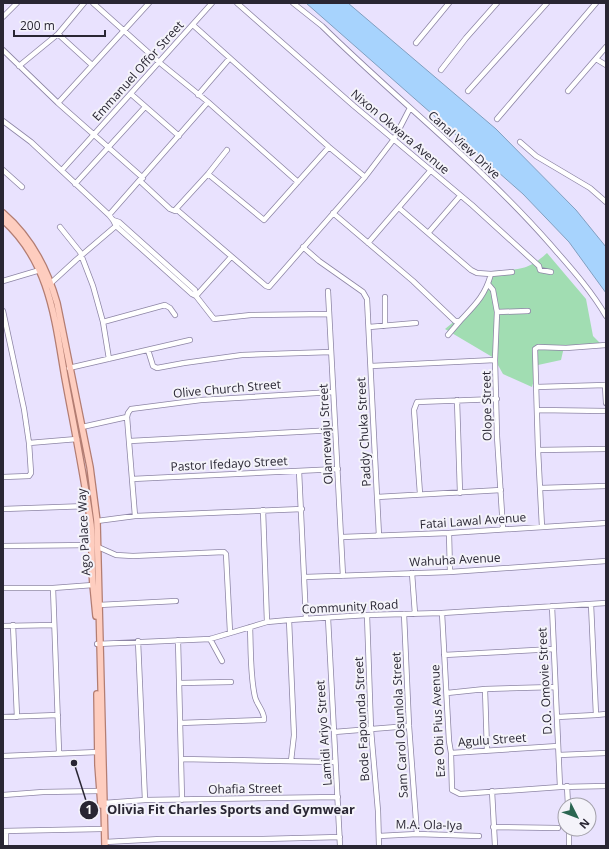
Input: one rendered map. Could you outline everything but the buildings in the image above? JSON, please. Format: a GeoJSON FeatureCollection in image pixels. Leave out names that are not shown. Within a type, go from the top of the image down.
{"type":"FeatureCollection","features":[{"type":"Feature","properties":{"kind":"main road","name":"Ago Palace Way"},"geometry":{"type":"LineString","coordinates":[[3,213],[20,228],[37,252],[50,282],[57,303],[92,476],[97,521],[93,585],[98,644],[104,803],[104,845]]}},
{"type":"Feature","properties":{"kind":"main road","name":"Ago Palace Way"},"geometry":{"type":"LineString","coordinates":[[3,220],[21,239],[33,256],[49,293],[59,337],[65,378],[84,475],[95,546],[99,606],[98,752],[101,829],[104,845]]}},
{"type":"Feature","properties":{"kind":"main road"},"geometry":{"type":"LineString","coordinates":[[82,469],[90,469]]}},
{"type":"Feature","properties":{"kind":"main road"},"geometry":{"type":"LineString","coordinates":[[84,475],[92,476]]}},
{"type":"Feature","properties":{"kind":"street"},"geometry":{"type":"LineString","coordinates":[[3,17],[17,3]]}},
{"type":"Feature","properties":{"kind":"street"},"geometry":{"type":"LineString","coordinates":[[19,66],[58,34],[84,3]]}},
{"type":"Feature","properties":{"kind":"street"},"geometry":{"type":"LineString","coordinates":[[93,3],[298,182]]}},
{"type":"Feature","properties":{"kind":"street"},"geometry":{"type":"LineString","coordinates":[[58,103],[149,3]]}},
{"type":"Feature","properties":{"kind":"street","name":"Emmanuel Offor Street"},"geometry":{"type":"LineString","coordinates":[[62,170],[160,63],[212,3]]}},
{"type":"Feature","properties":{"kind":"street","name":"Nixon Okwara Avenue"},"geometry":{"type":"LineString","coordinates":[[237,3],[348,101],[431,170],[539,266],[540,270],[551,272]]}},
{"type":"Feature","properties":{"kind":"street","name":"Canal View Drive"},"geometry":{"type":"LineString","coordinates":[[293,3],[322,26],[523,213],[572,270],[598,303],[606,316]]}},
{"type":"Feature","properties":{"kind":"street"},"geometry":{"type":"LineString","coordinates":[[416,43],[449,3]]}},
{"type":"Feature","properties":{"kind":"street"},"geometry":{"type":"LineString","coordinates":[[441,70],[466,38],[497,3]]}},
{"type":"Feature","properties":{"kind":"street"},"geometry":{"type":"LineString","coordinates":[[468,91],[547,3]]}},
{"type":"Feature","properties":{"kind":"street"},"geometry":{"type":"LineString","coordinates":[[497,119],[596,3]]}},
{"type":"Feature","properties":{"kind":"street"},"geometry":{"type":"LineString","coordinates":[[193,25],[229,59],[365,177]]}},
{"type":"Feature","properties":{"kind":"street"},"geometry":{"type":"LineString","coordinates":[[58,34],[92,65]]}},
{"type":"Feature","properties":{"kind":"street"},"geometry":{"type":"LineString","coordinates":[[568,91],[606,48]]}},
{"type":"Feature","properties":{"kind":"street"},"geometry":{"type":"LineString","coordinates":[[3,50],[58,103],[108,147],[170,210],[176,209],[208,174],[227,150]]}},
{"type":"Feature","properties":{"kind":"street"},"geometry":{"type":"LineString","coordinates":[[198,95],[229,59]]}},
{"type":"Feature","properties":{"kind":"street"},"geometry":{"type":"LineString","coordinates":[[596,59],[606,65]]}},
{"type":"Feature","properties":{"kind":"street"},"geometry":{"type":"LineString","coordinates":[[131,94],[179,136]]}},
{"type":"Feature","properties":{"kind":"street"},"geometry":{"type":"LineString","coordinates":[[109,215],[208,102]]}},
{"type":"Feature","properties":{"kind":"street"},"geometry":{"type":"LineString","coordinates":[[75,184],[145,106]]}},
{"type":"Feature","properties":{"kind":"street"},"geometry":{"type":"LineString","coordinates":[[176,209],[231,257],[269,287],[365,177],[394,139],[410,108]]}},
{"type":"Feature","properties":{"kind":"street"},"geometry":{"type":"LineString","coordinates":[[3,121],[31,142],[62,170],[116,223],[192,294],[196,296],[214,319],[250,315],[329,314]]}},
{"type":"Feature","properties":{"kind":"street"},"geometry":{"type":"LineString","coordinates":[[520,142],[536,156],[590,188],[606,202]]}},
{"type":"Feature","properties":{"kind":"street"},"geometry":{"type":"LineString","coordinates":[[208,174],[264,220],[329,147]]}},
{"type":"Feature","properties":{"kind":"street"},"geometry":{"type":"LineString","coordinates":[[3,170],[22,187]]}},
{"type":"Feature","properties":{"kind":"street"},"geometry":{"type":"LineString","coordinates":[[368,243],[431,170]]}},
{"type":"Feature","properties":{"kind":"street"},"geometry":{"type":"LineString","coordinates":[[429,232],[460,196]]}},
{"type":"Feature","properties":{"kind":"street"},"geometry":{"type":"LineString","coordinates":[[399,208],[429,232],[471,270],[477,273],[490,274],[512,272]]}},
{"type":"Feature","properties":{"kind":"street"},"geometry":{"type":"LineString","coordinates":[[333,213],[413,281],[455,321],[460,321]]}},
{"type":"Feature","properties":{"kind":"street"},"geometry":{"type":"LineString","coordinates":[[50,282],[116,223]]}},
{"type":"Feature","properties":{"kind":"street"},"geometry":{"type":"LineString","coordinates":[[60,227],[81,253],[93,286],[103,322],[109,359]]}},
{"type":"Feature","properties":{"kind":"street","name":"Paddy Chuka Street"},"geometry":{"type":"LineString","coordinates":[[303,247],[364,292],[367,299],[379,536]]}},
{"type":"Feature","properties":{"kind":"street"},"geometry":{"type":"LineString","coordinates":[[196,296],[231,257]]}},
{"type":"Feature","properties":{"kind":"street"},"geometry":{"type":"LineString","coordinates":[[3,281],[40,270]]}},
{"type":"Feature","properties":{"kind":"street"},"geometry":{"type":"LineString","coordinates":[[448,335],[481,297],[488,284],[490,274]]}},
{"type":"Feature","properties":{"kind":"street","name":"Olope Street"},"geometry":{"type":"LineString","coordinates":[[488,284],[493,290],[497,312],[497,436],[502,490],[503,529]]}},
{"type":"Feature","properties":{"kind":"street","name":"Olanrewaju Street"},"geometry":{"type":"LineString","coordinates":[[328,291],[343,576]]}},
{"type":"Feature","properties":{"kind":"street"},"geometry":{"type":"LineString","coordinates":[[385,297],[385,326]]}},
{"type":"Feature","properties":{"kind":"street"},"geometry":{"type":"LineString","coordinates":[[103,322],[165,305],[170,308],[175,315]]}},
{"type":"Feature","properties":{"kind":"street"},"geometry":{"type":"LineString","coordinates":[[497,312],[528,310]]}},
{"type":"Feature","properties":{"kind":"street"},"geometry":{"type":"LineString","coordinates":[[3,311],[24,409],[29,443],[31,475],[3,477]]}},
{"type":"Feature","properties":{"kind":"street"},"geometry":{"type":"LineString","coordinates":[[369,327],[416,324]]}},
{"type":"Feature","properties":{"kind":"street"},"geometry":{"type":"LineString","coordinates":[[69,368],[190,340]]}},
{"type":"Feature","properties":{"kind":"street"},"geometry":{"type":"LineString","coordinates":[[542,527],[535,352],[538,347],[566,348],[606,345]]}},
{"type":"Feature","properties":{"kind":"street"},"geometry":{"type":"LineString","coordinates":[[148,350],[153,366],[157,368],[242,355],[331,352]]}},
{"type":"Feature","properties":{"kind":"street"},"geometry":{"type":"LineString","coordinates":[[371,366],[496,360]]}},
{"type":"Feature","properties":{"kind":"street"},"geometry":{"type":"LineString","coordinates":[[536,387],[606,385],[606,403]]}},
{"type":"Feature","properties":{"kind":"street","name":"Olive Church Street"},"geometry":{"type":"LineString","coordinates":[[127,417],[131,409],[201,400],[333,392]]}},
{"type":"Feature","properties":{"kind":"street"},"geometry":{"type":"LineString","coordinates":[[420,494],[415,406],[417,402],[497,399]]}},
{"type":"Feature","properties":{"kind":"street"},"geometry":{"type":"LineString","coordinates":[[457,400],[460,492]]}},
{"type":"Feature","properties":{"kind":"street"},"geometry":{"type":"LineString","coordinates":[[537,410],[606,411]]}},
{"type":"Feature","properties":{"kind":"street"},"geometry":{"type":"LineString","coordinates":[[82,427],[127,417],[135,516]]}},
{"type":"Feature","properties":{"kind":"street"},"geometry":{"type":"LineString","coordinates":[[130,441],[335,430]]}},
{"type":"Feature","properties":{"kind":"street"},"geometry":{"type":"LineString","coordinates":[[29,443],[77,439]]}},
{"type":"Feature","properties":{"kind":"street"},"geometry":{"type":"LineString","coordinates":[[538,450],[606,449]]}},
{"type":"Feature","properties":{"kind":"street"},"geometry":{"type":"LineString","coordinates":[[299,471],[338,469]]}},
{"type":"Feature","properties":{"kind":"street","name":"Pastor Ifedayo Street"},"geometry":{"type":"LineString","coordinates":[[132,479],[299,471],[302,509],[306,619]]}},
{"type":"Feature","properties":{"kind":"street"},"geometry":{"type":"LineString","coordinates":[[540,488],[606,486]]}},
{"type":"Feature","properties":{"kind":"street"},"geometry":{"type":"LineString","coordinates":[[377,497],[502,490]]}},
{"type":"Feature","properties":{"kind":"street"},"geometry":{"type":"LineString","coordinates":[[3,509],[88,506]]}},
{"type":"Feature","properties":{"kind":"street"},"geometry":{"type":"LineString","coordinates":[[97,521],[135,516],[302,509]]}},
{"type":"Feature","properties":{"kind":"street"},"geometry":{"type":"LineString","coordinates":[[263,510],[267,622]]}},
{"type":"Feature","properties":{"kind":"street","name":"Fatai Lawal Avenue"},"geometry":{"type":"LineString","coordinates":[[342,538],[606,523]]}},
{"type":"Feature","properties":{"kind":"street"},"geometry":{"type":"LineString","coordinates":[[449,533],[450,572]]}},
{"type":"Feature","properties":{"kind":"street"},"geometry":{"type":"LineString","coordinates":[[3,546],[95,546],[116,555],[133,556],[224,552],[226,554],[230,632]]}},
{"type":"Feature","properties":{"kind":"street","name":"Wahuha Avenue"},"geometry":{"type":"LineString","coordinates":[[305,577],[450,572],[606,561]]}},
{"type":"Feature","properties":{"kind":"street"},"geometry":{"type":"LineString","coordinates":[[412,573],[415,614]]}},
{"type":"Feature","properties":{"kind":"street"},"geometry":{"type":"LineString","coordinates":[[3,588],[53,588],[93,585]]}},
{"type":"Feature","properties":{"kind":"street"},"geometry":{"type":"LineString","coordinates":[[53,588],[59,752]]}},
{"type":"Feature","properties":{"kind":"street"},"geometry":{"type":"LineString","coordinates":[[99,606],[176,601]]}},
{"type":"Feature","properties":{"kind":"street","name":"Community Road"},"geometry":{"type":"LineString","coordinates":[[98,644],[138,641],[210,639],[267,622],[289,620],[367,615],[442,613],[606,603]]}},
{"type":"Feature","properties":{"kind":"street"},"geometry":{"type":"LineString","coordinates":[[591,604],[596,715]]}},
{"type":"Feature","properties":{"kind":"street","name":"D.O. Omovie Street"},"geometry":{"type":"LineString","coordinates":[[552,606],[560,787]]}},
{"type":"Feature","properties":{"kind":"street","name":"Eze Obi Pius Avenue"},"geometry":{"type":"LineString","coordinates":[[442,613],[452,790],[460,794],[567,786],[606,787]]}},
{"type":"Feature","properties":{"kind":"street","name":"Sam Carol Osunlola Street"},"geometry":{"type":"LineString","coordinates":[[404,614],[409,726],[417,834]]}},
{"type":"Feature","properties":{"kind":"street","name":"Bode Fapounda Street"},"geometry":{"type":"LineString","coordinates":[[367,615],[371,730],[376,783],[379,846]]}},
{"type":"Feature","properties":{"kind":"street","name":"Lamidi Ariyo Street"},"geometry":{"type":"LineString","coordinates":[[328,618],[340,846]]}},
{"type":"Feature","properties":{"kind":"street"},"geometry":{"type":"LineString","coordinates":[[289,620],[294,735],[291,761]]}},
{"type":"Feature","properties":{"kind":"street"},"geometry":{"type":"LineString","coordinates":[[13,625],[17,717]]}},
{"type":"Feature","properties":{"kind":"street"},"geometry":{"type":"LineString","coordinates":[[3,626],[54,625]]}},
{"type":"Feature","properties":{"kind":"street"},"geometry":{"type":"LineString","coordinates":[[180,723],[264,720],[264,714],[257,705],[255,696],[252,673],[250,627]]}},
{"type":"Feature","properties":{"kind":"street"},"geometry":{"type":"LineString","coordinates":[[210,639],[222,661]]}},
{"type":"Feature","properties":{"kind":"street"},"geometry":{"type":"LineString","coordinates":[[178,640],[182,800]]}},
{"type":"Feature","properties":{"kind":"street"},"geometry":{"type":"LineString","coordinates":[[138,641],[145,800]]}},
{"type":"Feature","properties":{"kind":"street"},"geometry":{"type":"LineString","coordinates":[[444,655],[554,649]]}},
{"type":"Feature","properties":{"kind":"street"},"geometry":{"type":"LineString","coordinates":[[180,683],[231,682]]}},
{"type":"Feature","properties":{"kind":"street"},"geometry":{"type":"LineString","coordinates":[[447,693],[555,687]]}},
{"type":"Feature","properties":{"kind":"street"},"geometry":{"type":"LineString","coordinates":[[485,690],[487,750]]}},
{"type":"Feature","properties":{"kind":"street"},"geometry":{"type":"LineString","coordinates":[[557,717],[606,714]]}},
{"type":"Feature","properties":{"kind":"street"},"geometry":{"type":"LineString","coordinates":[[3,717],[58,715]]}},
{"type":"Feature","properties":{"kind":"street"},"geometry":{"type":"LineString","coordinates":[[334,732],[409,726]]}},
{"type":"Feature","properties":{"kind":"street","name":"Agulu Street"},"geometry":{"type":"LineString","coordinates":[[451,753],[558,746]]}},
{"type":"Feature","properties":{"kind":"street"},"geometry":{"type":"LineString","coordinates":[[3,756],[59,752],[98,752]]}},
{"type":"Feature","properties":{"kind":"street"},"geometry":{"type":"LineString","coordinates":[[559,755],[606,753]]}},
{"type":"Feature","properties":{"kind":"street"},"geometry":{"type":"LineString","coordinates":[[181,759],[335,762]]}},
{"type":"Feature","properties":{"kind":"street"},"geometry":{"type":"LineString","coordinates":[[567,786],[568,797]]}},
{"type":"Feature","properties":{"kind":"street"},"geometry":{"type":"LineString","coordinates":[[3,795],[42,792],[99,791]]}},
{"type":"Feature","properties":{"kind":"street"},"geometry":{"type":"LineString","coordinates":[[492,791],[495,846]]}},
{"type":"Feature","properties":{"kind":"street","name":"Ohafia Street"},"geometry":{"type":"LineString","coordinates":[[104,803],[145,800],[338,797]]}},
{"type":"Feature","properties":{"kind":"street"},"geometry":{"type":"LineString","coordinates":[[493,828],[557,828]]}},
{"type":"Feature","properties":{"kind":"street"},"geometry":{"type":"LineString","coordinates":[[6,846],[4,831],[101,829]]}},
{"type":"Feature","properties":{"kind":"street","name":"M.A. Ola-Iya"},"geometry":{"type":"LineString","coordinates":[[379,836],[417,834],[479,836]]}},
{"type":"Feature","properties":{"kind":"street"},"geometry":{"type":"LineString","coordinates":[[104,845],[161,839],[340,837]]}},
{"type":"Feature","properties":{"kind":"green space"},"geometry":{"type":"Polygon","coordinates":[[[547,253],[586,299],[593,336],[603,346],[564,347],[561,360],[538,365],[532,387],[503,374],[494,358],[445,329],[484,297],[491,271],[527,267],[547,253]]]}},
{"type":"Feature","properties":{"kind":"water"},"geometry":{"type":"Polygon","coordinates":[[[306,3],[348,3],[496,129],[576,210],[606,247],[606,293],[569,242],[523,194],[306,3]]]}},
{"type":"Feature","properties":{"kind":"place","name":"Olivia Fit Charles Sports and Gymwear"},"geometry":{"type":"Point","coordinates":[74,763]}}]}
